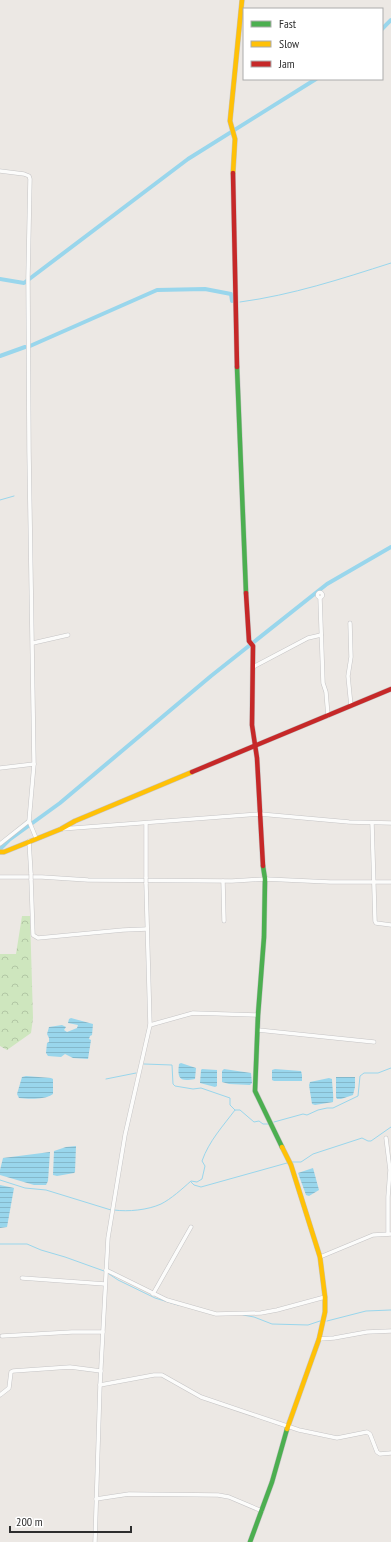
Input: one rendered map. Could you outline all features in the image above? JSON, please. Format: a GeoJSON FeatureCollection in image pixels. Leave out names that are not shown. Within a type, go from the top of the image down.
{"type":"FeatureCollection","features":[{"type":"Feature","properties":{"kind":"street"},"geometry":{"type":"LineString","coordinates":[[242,0],[230,121],[234,139],[233,175],[235,308],[250,642],[253,646],[252,725],[257,758],[262,858],[265,881],[264,937],[258,1015],[255,1091],[290,1162],[320,1257],[325,1297],[325,1312],[319,1338],[288,1426],[272,1482],[250,1542]]}},
{"type":"Feature","properties":{"kind":"street"},"geometry":{"type":"LineString","coordinates":[[0,171],[29,176],[29,443],[34,764],[29,822],[36,838]]}},
{"type":"Feature","properties":{"kind":"street"},"geometry":{"type":"LineString","coordinates":[[320,598],[324,683],[328,716]]}},
{"type":"Feature","properties":{"kind":"street"},"geometry":{"type":"LineString","coordinates":[[350,623],[351,657],[348,676],[351,706]]}},
{"type":"Feature","properties":{"kind":"street"},"geometry":{"type":"LineString","coordinates":[[33,643],[68,635]]}},
{"type":"Feature","properties":{"kind":"street"},"geometry":{"type":"LineString","coordinates":[[253,667],[308,638],[321,635]]}},
{"type":"Feature","properties":{"kind":"street"},"geometry":{"type":"LineString","coordinates":[[2,852],[61,829],[75,821],[391,690]]}},
{"type":"Feature","properties":{"kind":"street"},"geometry":{"type":"LineString","coordinates":[[0,768],[34,764]]}},
{"type":"Feature","properties":{"kind":"street"},"geometry":{"type":"LineString","coordinates":[[61,829],[146,824],[260,814],[372,823],[391,823]]}},
{"type":"Feature","properties":{"kind":"street"},"geometry":{"type":"LineString","coordinates":[[0,844],[29,822]]}},
{"type":"Feature","properties":{"kind":"street"},"geometry":{"type":"LineString","coordinates":[[372,823],[375,922],[391,925]]}},
{"type":"Feature","properties":{"kind":"street"},"geometry":{"type":"LineString","coordinates":[[95,1542],[105,1284],[112,1210],[125,1135],[150,1025],[146,824]]}},
{"type":"Feature","properties":{"kind":"street"},"geometry":{"type":"LineString","coordinates":[[29,841],[34,937],[38,938],[147,929]]}},
{"type":"Feature","properties":{"kind":"street"},"geometry":{"type":"LineString","coordinates":[[0,877],[42,877],[88,880],[391,882]]}},
{"type":"Feature","properties":{"kind":"street"},"geometry":{"type":"LineString","coordinates":[[224,881],[224,921]]}},
{"type":"Feature","properties":{"kind":"street"},"geometry":{"type":"LineString","coordinates":[[150,1025],[193,1014],[258,1015]]}},
{"type":"Feature","properties":{"kind":"street"},"geometry":{"type":"LineString","coordinates":[[258,1030],[374,1042]]}},
{"type":"Feature","properties":{"kind":"street"},"geometry":{"type":"LineString","coordinates":[[320,1257],[373,1235],[389,1234],[388,1197],[390,1170],[386,1138]]}},
{"type":"Feature","properties":{"kind":"street"},"geometry":{"type":"LineString","coordinates":[[153,1294],[191,1227]]}},
{"type":"Feature","properties":{"kind":"street"},"geometry":{"type":"LineString","coordinates":[[106,1270],[167,1300],[223,1314],[261,1313],[325,1297]]}},
{"type":"Feature","properties":{"kind":"street"},"geometry":{"type":"LineString","coordinates":[[22,1278],[105,1284]]}},
{"type":"Feature","properties":{"kind":"street"},"geometry":{"type":"LineString","coordinates":[[319,1338],[334,1338],[368,1332],[391,1331]]}},
{"type":"Feature","properties":{"kind":"street"},"geometry":{"type":"LineString","coordinates":[[2,1336],[72,1332],[103,1332]]}},
{"type":"Feature","properties":{"kind":"street"},"geometry":{"type":"LineString","coordinates":[[0,1395],[9,1388],[10,1372],[13,1370],[70,1367],[101,1371]]}},
{"type":"Feature","properties":{"kind":"street"},"geometry":{"type":"LineString","coordinates":[[100,1385],[154,1375],[162,1375],[201,1397],[299,1430],[337,1438],[367,1432],[370,1434],[377,1452],[380,1454],[391,1453]]}},
{"type":"Feature","properties":{"kind":"street"},"geometry":{"type":"LineString","coordinates":[[96,1499],[129,1494],[218,1495],[229,1496],[262,1511]]}},
{"type":"Feature","properties":{"kind":"green space"},"geometry":{"type":"Polygon","coordinates":[[[22,916],[30,916],[33,1018],[31,1033],[7,1050],[0,1046],[0,954],[16,954],[22,916]]]}},
{"type":"Feature","properties":{"kind":"water"},"geometry":{"type":"Polygon","coordinates":[[[71,1018],[93,1024],[92,1035],[89,1039],[91,1040],[88,1059],[73,1058],[65,1054],[61,1057],[48,1056],[46,1053],[47,1043],[49,1042],[47,1034],[49,1027],[62,1025],[66,1027],[64,1030],[67,1032],[77,1028],[78,1025],[68,1023],[69,1019],[71,1018]]]}},
{"type":"Feature","properties":{"kind":"water"},"geometry":{"type":"Polygon","coordinates":[[[181,1063],[196,1068],[195,1079],[183,1080],[179,1076],[178,1069],[179,1064],[181,1063]]]}},
{"type":"Feature","properties":{"kind":"water"},"geometry":{"type":"Polygon","coordinates":[[[202,1069],[217,1070],[217,1086],[215,1087],[200,1083],[202,1069]]]}},
{"type":"Feature","properties":{"kind":"water"},"geometry":{"type":"Polygon","coordinates":[[[224,1069],[251,1073],[252,1083],[250,1085],[229,1084],[222,1082],[222,1071],[224,1069]]]}},
{"type":"Feature","properties":{"kind":"water"},"geometry":{"type":"Polygon","coordinates":[[[272,1070],[301,1071],[302,1081],[274,1081],[272,1080],[272,1070]]]}},
{"type":"Feature","properties":{"kind":"water"},"geometry":{"type":"Polygon","coordinates":[[[26,1076],[53,1079],[53,1094],[41,1098],[19,1098],[17,1094],[22,1077],[26,1076]]]}},
{"type":"Feature","properties":{"kind":"water"},"geometry":{"type":"Polygon","coordinates":[[[336,1077],[355,1077],[353,1095],[337,1099],[336,1077]]]}},
{"type":"Feature","properties":{"kind":"water"},"geometry":{"type":"Polygon","coordinates":[[[329,1078],[332,1079],[333,1102],[315,1105],[312,1104],[309,1085],[310,1082],[329,1078]]]}},
{"type":"Feature","properties":{"kind":"water"},"geometry":{"type":"Polygon","coordinates":[[[76,1146],[75,1172],[57,1176],[53,1175],[54,1151],[66,1147],[76,1146]]]}},
{"type":"Feature","properties":{"kind":"water"},"geometry":{"type":"Polygon","coordinates":[[[50,1152],[48,1181],[46,1185],[34,1185],[0,1175],[3,1158],[50,1152]]]}},
{"type":"Feature","properties":{"kind":"water"},"geometry":{"type":"Polygon","coordinates":[[[313,1168],[319,1190],[309,1196],[306,1195],[298,1173],[313,1168]]]}},
{"type":"Feature","properties":{"kind":"water"},"geometry":{"type":"Polygon","coordinates":[[[0,1185],[14,1188],[7,1227],[0,1228],[0,1185]]]}},
{"type":"Feature","properties":{"kind":"waterway"},"geometry":{"type":"LineString","coordinates":[[383,28],[391,20]]}},
{"type":"Feature","properties":{"kind":"waterway"},"geometry":{"type":"LineString","coordinates":[[0,279],[24,283],[188,159],[314,80]]}},
{"type":"Feature","properties":{"kind":"waterway"},"geometry":{"type":"LineString","coordinates":[[240,302],[297,291],[335,281],[391,263]]}},
{"type":"Feature","properties":{"kind":"waterway"},"geometry":{"type":"LineString","coordinates":[[30,346],[157,290],[205,289],[231,294],[232,301]]}},
{"type":"Feature","properties":{"kind":"waterway"},"geometry":{"type":"LineString","coordinates":[[0,356],[25,347]]}},
{"type":"Feature","properties":{"kind":"waterway"},"geometry":{"type":"LineString","coordinates":[[0,500],[14,496]]}},
{"type":"Feature","properties":{"kind":"waterway"},"geometry":{"type":"LineString","coordinates":[[0,849],[9,840],[60,803],[211,676],[327,584],[391,547]]}},
{"type":"Feature","properties":{"kind":"waterway"},"geometry":{"type":"LineString","coordinates":[[144,1064],[172,1065],[173,1084],[175,1086],[193,1089],[201,1088],[230,1098],[230,1105],[235,1110]]}},
{"type":"Feature","properties":{"kind":"waterway"},"geometry":{"type":"LineString","coordinates":[[274,1122],[303,1114],[307,1115],[318,1110],[333,1108],[358,1096],[360,1076],[364,1073],[378,1073],[391,1068]]}},
{"type":"Feature","properties":{"kind":"waterway"},"geometry":{"type":"LineString","coordinates":[[106,1079],[136,1073]]}},
{"type":"Feature","properties":{"kind":"waterway"},"geometry":{"type":"LineString","coordinates":[[114,1210],[138,1210],[156,1206],[169,1199],[191,1181],[197,1182],[202,1179],[205,1166],[202,1161],[208,1147],[235,1110],[240,1110],[254,1122],[259,1121],[263,1124],[269,1124]]}},
{"type":"Feature","properties":{"kind":"waterway"},"geometry":{"type":"LineString","coordinates":[[292,1162],[301,1162],[313,1154],[362,1138],[371,1141],[391,1127]]}},
{"type":"Feature","properties":{"kind":"waterway"},"geometry":{"type":"LineString","coordinates":[[191,1182],[194,1185],[201,1187],[287,1163]]}},
{"type":"Feature","properties":{"kind":"waterway"},"geometry":{"type":"LineString","coordinates":[[0,1180],[25,1188],[46,1190],[111,1210]]}},
{"type":"Feature","properties":{"kind":"waterway"},"geometry":{"type":"LineString","coordinates":[[0,1244],[27,1244],[104,1271]]}},
{"type":"Feature","properties":{"kind":"waterway"},"geometry":{"type":"LineString","coordinates":[[109,1274],[155,1298],[178,1305]]}},
{"type":"Feature","properties":{"kind":"waterway"},"geometry":{"type":"LineString","coordinates":[[327,1321],[366,1311],[391,1310]]}},
{"type":"Feature","properties":{"kind":"waterway"},"geometry":{"type":"LineString","coordinates":[[243,1315],[254,1317],[272,1324],[308,1325],[320,1321]]}},
{"type":"Feature","properties":{"kind":"traffic: fast"},"geometry":{"type":"LineString","coordinates":[[237,367],[246,593]]}},
{"type":"Feature","properties":{"kind":"traffic: fast"},"geometry":{"type":"LineString","coordinates":[[263,866],[265,879],[264,937],[258,1015],[255,1091],[282,1147]]}},
{"type":"Feature","properties":{"kind":"traffic: fast"},"geometry":{"type":"LineString","coordinates":[[250,1542],[272,1482],[287,1429]]}},
{"type":"Feature","properties":{"kind":"traffic: slow"},"geometry":{"type":"LineString","coordinates":[[233,173],[235,139],[230,121],[242,0]]}},
{"type":"Feature","properties":{"kind":"traffic: slow"},"geometry":{"type":"LineString","coordinates":[[0,852],[4,852],[61,829],[75,821],[192,772]]}},
{"type":"Feature","properties":{"kind":"traffic: slow"},"geometry":{"type":"LineString","coordinates":[[282,1147],[291,1165],[320,1257],[325,1297],[325,1312],[319,1339],[287,1429]]}},
{"type":"Feature","properties":{"kind":"traffic: jam"},"geometry":{"type":"LineString","coordinates":[[233,173],[237,367]]}},
{"type":"Feature","properties":{"kind":"traffic: jam"},"geometry":{"type":"LineString","coordinates":[[246,593],[249,641],[253,646],[252,725],[257,758],[263,866]]}},
{"type":"Feature","properties":{"kind":"traffic: jam"},"geometry":{"type":"LineString","coordinates":[[192,772],[391,689]]}}]}
